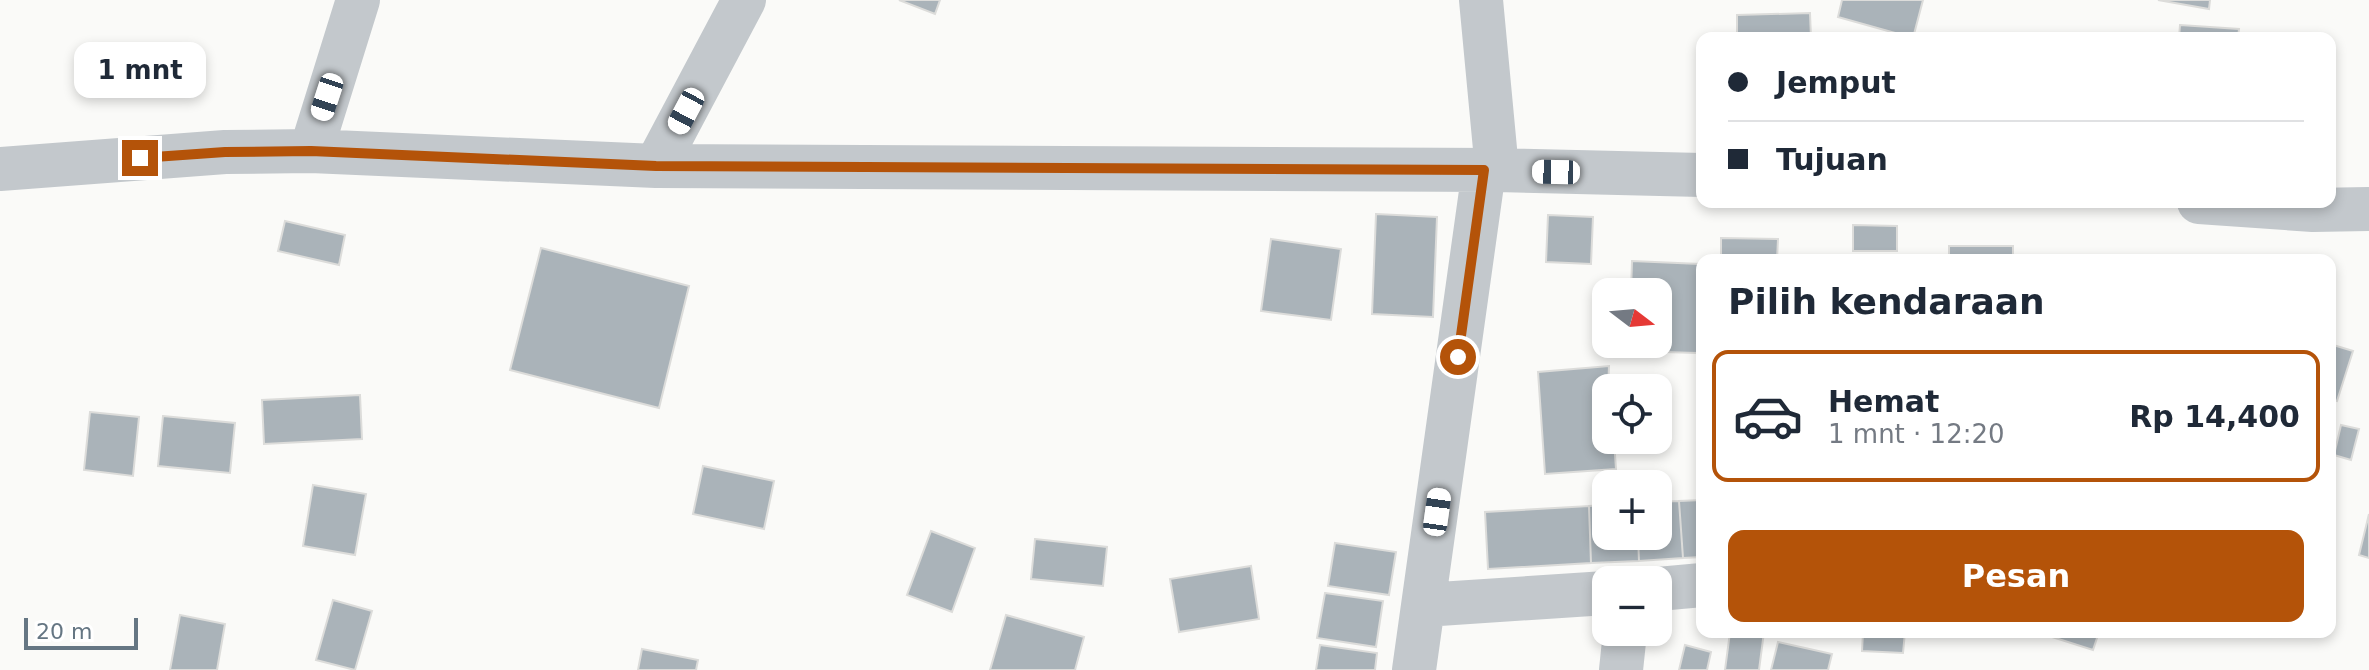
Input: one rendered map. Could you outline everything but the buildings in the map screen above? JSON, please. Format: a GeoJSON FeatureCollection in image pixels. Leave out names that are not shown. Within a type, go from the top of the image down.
{"type":"FeatureCollection","features":[{"type":"Feature","properties":{"kind":"street"},"geometry":{"type":"LineString","coordinates":[[311,151],[358,0]]}},
{"type":"Feature","properties":{"kind":"street"},"geometry":{"type":"LineString","coordinates":[[656,166],[744,0]]}},
{"type":"Feature","properties":{"kind":"street"},"geometry":{"type":"LineString","coordinates":[[1414,670],[1491,170],[1481,0]]}},
{"type":"Feature","properties":{"kind":"street"},"geometry":{"type":"LineString","coordinates":[[0,169],[225,152],[311,151],[656,166],[1491,170],[1696,175]]}},
{"type":"Feature","properties":{"kind":"street"},"geometry":{"type":"LineString","coordinates":[[2284,208],[2369,209]]}},
{"type":"Feature","properties":{"kind":"street"},"geometry":{"type":"LineString","coordinates":[[1672,588],[1696,586]]}},
{"type":"Feature","properties":{"kind":"street"},"geometry":{"type":"LineString","coordinates":[[1424,605],[1592,594]]}},
{"type":"Feature","properties":{"kind":"street"},"geometry":{"type":"LineString","coordinates":[[1621,670],[1624,646]]}},
{"type":"Feature","properties":{"kind":"route"},"geometry":{"type":"LineString","coordinates":[[140,158],[225,152],[311,151],[656,166],[1484,170],[1458,357]]}}]}
